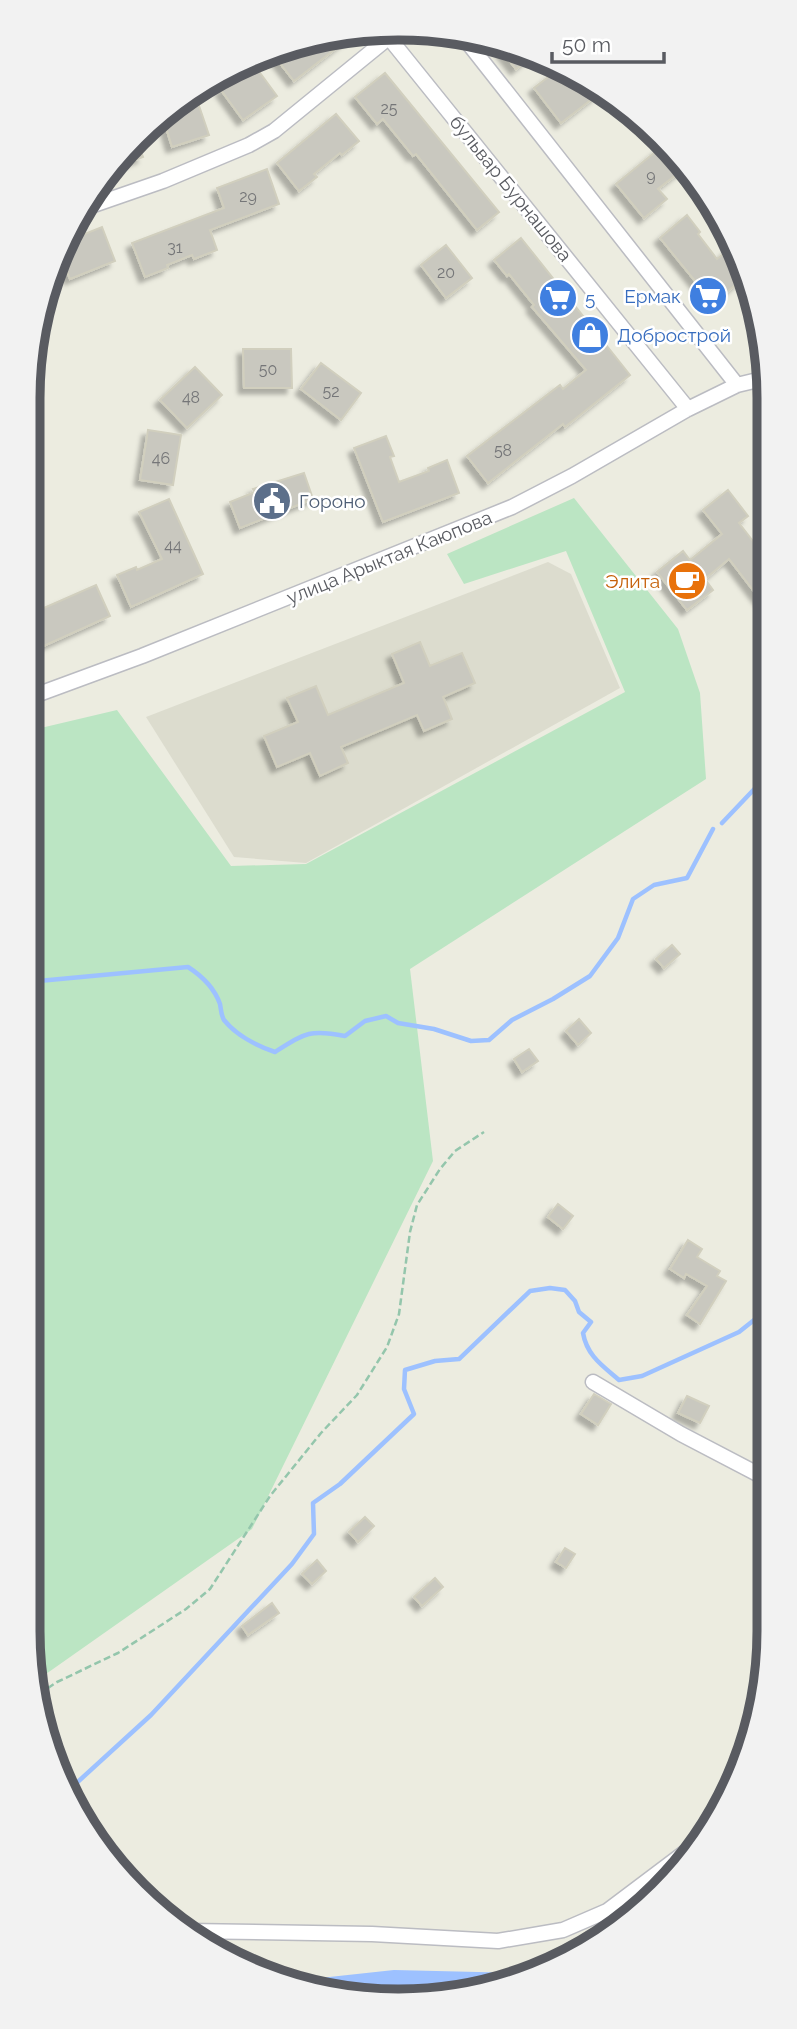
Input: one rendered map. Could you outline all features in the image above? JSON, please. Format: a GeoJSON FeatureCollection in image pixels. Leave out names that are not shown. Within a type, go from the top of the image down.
{"type":"FeatureCollection","features":[{"type":"Feature","properties":{"kind":"street","name":"бульвар Бурнашова"},"geometry":{"type":"LineString","coordinates":[[393,40],[688,409]]}},
{"type":"Feature","properties":{"kind":"street"},"geometry":{"type":"LineString","coordinates":[[98,204],[163,181],[249,145],[274,131],[382,41]]}},
{"type":"Feature","properties":{"kind":"street"},"geometry":{"type":"LineString","coordinates":[[472,48],[737,385]]}},
{"type":"Feature","properties":{"kind":"street","name":"улица Арыктая Каюпова"},"geometry":{"type":"LineString","coordinates":[[40,694],[142,656],[512,507],[572,477],[688,409],[737,385],[756,380]]}},
{"type":"Feature","properties":{"kind":"street"},"geometry":{"type":"LineString","coordinates":[[593,1381],[681,1434],[757,1474]]}},
{"type":"Feature","properties":{"kind":"street"},"geometry":{"type":"LineString","coordinates":[[204,1931],[372,1934],[498,1941],[563,1930],[607,1911],[672,1862]]}},
{"type":"Feature","properties":{"kind":"path"},"geometry":{"type":"LineString","coordinates":[[45,1689],[118,1653],[186,1609],[210,1589],[270,1496],[321,1433],[357,1395],[387,1347],[399,1314],[410,1232],[417,1205],[440,1169],[455,1152],[484,1132]]}},
{"type":"Feature","properties":{"kind":"shaded area"},"geometry":{"type":"Polygon","coordinates":[[[548,562],[571,574],[620,688],[306,863],[234,857],[146,717],[548,562]]]}},
{"type":"Feature","properties":{"kind":"green space"},"geometry":{"type":"Polygon","coordinates":[[[574,498],[678,629],[700,693],[706,779],[410,969],[433,1161],[252,1529],[43,1676],[40,1630],[40,728],[117,710],[231,866],[306,864],[625,692],[566,551],[464,584],[447,554],[574,498]]]}},
{"type":"Feature","properties":{"kind":"water"},"geometry":{"type":"Polygon","coordinates":[[[394,1970],[505,1973],[445,1986],[398,1989],[352,1986],[291,1973],[320,1978],[394,1970]]]}},
{"type":"Feature","properties":{"kind":"building"},"geometry":{"type":"Polygon","coordinates":[[[340,45],[294,81],[278,61],[340,45]]]}},
{"type":"Feature","properties":{"kind":"building"},"geometry":{"type":"Polygon","coordinates":[[[506,57],[524,63],[516,69],[506,57]]]}},
{"type":"Feature","properties":{"kind":"building"},"geometry":{"type":"Polygon","coordinates":[[[258,69],[277,96],[243,120],[221,90],[238,78],[258,69]]]}},
{"type":"Feature","properties":{"kind":"building"},"geometry":{"type":"Polygon","coordinates":[[[385,73],[499,212],[477,230],[416,154],[413,156],[383,119],[377,124],[355,97],[385,73]]]}},
{"type":"Feature","properties":{"kind":"building"},"geometry":{"type":"Polygon","coordinates":[[[551,75],[593,98],[561,123],[534,88],[551,75]]]}},
{"type":"Feature","properties":{"kind":"building"},"geometry":{"type":"Polygon","coordinates":[[[198,102],[209,135],[172,147],[166,126],[198,102]]]}},
{"type":"Feature","properties":{"kind":"building"},"geometry":{"type":"Polygon","coordinates":[[[336,114],[359,141],[314,174],[317,177],[299,191],[277,163],[336,114]]]}},
{"type":"Feature","properties":{"kind":"building"},"geometry":{"type":"Polygon","coordinates":[[[140,150],[143,157],[129,162],[140,150]]]}},
{"type":"Feature","properties":{"kind":"building"},"geometry":{"type":"Polygon","coordinates":[[[657,150],[678,174],[658,189],[667,199],[644,218],[616,184],[657,150]]]}},
{"type":"Feature","properties":{"kind":"building"},"geometry":{"type":"Polygon","coordinates":[[[267,169],[279,204],[210,230],[217,250],[194,259],[192,255],[145,277],[132,243],[224,208],[217,188],[267,169]]]}},
{"type":"Feature","properties":{"kind":"building"},"geometry":{"type":"Polygon","coordinates":[[[687,215],[717,259],[725,252],[738,283],[713,303],[660,238],[687,215]]]}},
{"type":"Feature","properties":{"kind":"building"},"geometry":{"type":"Polygon","coordinates":[[[102,227],[115,261],[70,279],[65,267],[79,236],[102,227]]]}},
{"type":"Feature","properties":{"kind":"building"},"geometry":{"type":"Polygon","coordinates":[[[521,238],[630,375],[488,483],[467,456],[560,385],[563,389],[586,370],[532,307],[534,305],[509,274],[507,276],[494,260],[521,238]]]}},
{"type":"Feature","properties":{"kind":"building"},"geometry":{"type":"Polygon","coordinates":[[[446,245],[472,278],[446,298],[421,265],[446,245]]]}},
{"type":"Feature","properties":{"kind":"building"},"geometry":{"type":"Polygon","coordinates":[[[243,349],[291,349],[292,388],[244,388],[243,349]]]}},
{"type":"Feature","properties":{"kind":"building"},"geometry":{"type":"Polygon","coordinates":[[[321,363],[361,393],[341,420],[301,389],[321,363]]]}},
{"type":"Feature","properties":{"kind":"building"},"geometry":{"type":"Polygon","coordinates":[[[195,367],[222,395],[187,428],[160,400],[195,367]]]}},
{"type":"Feature","properties":{"kind":"building"},"geometry":{"type":"Polygon","coordinates":[[[148,430],[181,435],[173,485],[140,480],[148,430]]]}},
{"type":"Feature","properties":{"kind":"building"},"geometry":{"type":"Polygon","coordinates":[[[386,436],[394,456],[390,457],[399,482],[429,471],[428,468],[447,460],[459,493],[383,522],[354,448],[386,436]]]}},
{"type":"Feature","properties":{"kind":"building","name":"Гороно"},"geometry":{"type":"Polygon","coordinates":[[[304,473],[313,499],[240,528],[230,502],[255,492],[253,489],[304,473]]]}},
{"type":"Feature","properties":{"kind":"building"},"geometry":{"type":"Polygon","coordinates":[[[728,490],[748,516],[739,523],[757,546],[757,595],[729,559],[705,579],[713,590],[687,610],[657,572],[683,551],[690,560],[722,534],[703,510],[728,490]]]}},
{"type":"Feature","properties":{"kind":"building"},"geometry":{"type":"Polygon","coordinates":[[[169,499],[203,574],[131,607],[117,575],[162,559],[139,512],[169,499]]]}},
{"type":"Feature","properties":{"kind":"building"},"geometry":{"type":"Polygon","coordinates":[[[96,585],[110,616],[40,648],[40,610],[96,585]]]}},
{"type":"Feature","properties":{"kind":"building"},"geometry":{"type":"Polygon","coordinates":[[[420,642],[430,666],[462,653],[475,683],[443,697],[452,719],[424,731],[417,715],[341,747],[348,763],[320,776],[310,753],[277,767],[264,736],[298,722],[287,698],[316,686],[328,715],[404,683],[392,654],[420,642]]]}},
{"type":"Feature","properties":{"kind":"building"},"geometry":{"type":"Polygon","coordinates":[[[672,945],[680,954],[664,968],[656,959],[672,945]]]}},
{"type":"Feature","properties":{"kind":"building"},"geometry":{"type":"Polygon","coordinates":[[[579,1019],[591,1033],[578,1045],[566,1031],[579,1019]]]}},
{"type":"Feature","properties":{"kind":"building"},"geometry":{"type":"Polygon","coordinates":[[[529,1049],[538,1061],[522,1072],[514,1059],[529,1049]]]}},
{"type":"Feature","properties":{"kind":"building"},"geometry":{"type":"Polygon","coordinates":[[[558,1204],[573,1216],[563,1229],[548,1217],[558,1204]]]}},
{"type":"Feature","properties":{"kind":"building"},"geometry":{"type":"Polygon","coordinates":[[[688,1240],[702,1249],[697,1257],[720,1271],[717,1276],[726,1281],[700,1324],[687,1315],[707,1286],[686,1274],[684,1278],[670,1269],[688,1240]]]}},
{"type":"Feature","properties":{"kind":"building"},"geometry":{"type":"Polygon","coordinates":[[[594,1394],[611,1404],[598,1425],[581,1414],[594,1394]]]}},
{"type":"Feature","properties":{"kind":"building"},"geometry":{"type":"Polygon","coordinates":[[[687,1396],[709,1406],[700,1423],[678,1413],[687,1396]]]}},
{"type":"Feature","properties":{"kind":"building"},"geometry":{"type":"Polygon","coordinates":[[[365,1517],[374,1526],[358,1542],[349,1532],[365,1517]]]}},
{"type":"Feature","properties":{"kind":"building"},"geometry":{"type":"Polygon","coordinates":[[[565,1548],[575,1554],[566,1568],[556,1562],[565,1548]]]}},
{"type":"Feature","properties":{"kind":"building"},"geometry":{"type":"Polygon","coordinates":[[[317,1560],[326,1571],[312,1584],[302,1574],[317,1560]]]}},
{"type":"Feature","properties":{"kind":"building"},"geometry":{"type":"Polygon","coordinates":[[[435,1578],[443,1587],[422,1606],[414,1597],[435,1578]]]}},
{"type":"Feature","properties":{"kind":"building"},"geometry":{"type":"Polygon","coordinates":[[[272,1603],[279,1613],[248,1635],[242,1626],[272,1603]]]}},
{"type":"Feature","properties":{"kind":"waterway"},"geometry":{"type":"LineString","coordinates":[[722,823],[757,786]]}},
{"type":"Feature","properties":{"kind":"waterway"},"geometry":{"type":"LineString","coordinates":[[40,981],[188,967],[211,987],[220,1004],[223,1018],[234,1030],[261,1047],[275,1052],[308,1034],[345,1036],[365,1021],[386,1016],[398,1023],[434,1029],[471,1041],[489,1040],[512,1020],[590,976],[618,938],[633,899],[654,885],[687,878],[713,829]]}},
{"type":"Feature","properties":{"kind":"waterway"},"geometry":{"type":"LineString","coordinates":[[75,1784],[151,1715],[292,1564],[314,1534],[313,1503],[340,1484],[414,1414],[404,1389],[405,1370],[435,1361],[459,1359],[530,1291],[550,1288],[565,1290],[575,1301],[579,1312],[591,1322],[583,1333],[588,1348],[596,1360],[619,1380],[642,1376],[739,1332],[757,1318]]}},
{"type":"Feature","properties":{"kind":"place","name":"Ермак"},"geometry":{"type":"Point","coordinates":[708,296]}},
{"type":"Feature","properties":{"kind":"place","name":"5"},"geometry":{"type":"Point","coordinates":[558,298]}},
{"type":"Feature","properties":{"kind":"place","name":"Добрострой"},"geometry":{"type":"Point","coordinates":[590,335]}},
{"type":"Feature","properties":{"kind":"place","name":"Гороно"},"geometry":{"type":"Point","coordinates":[272,501]}},
{"type":"Feature","properties":{"kind":"place","name":"Элита"},"geometry":{"type":"Point","coordinates":[687,581]}}]}
